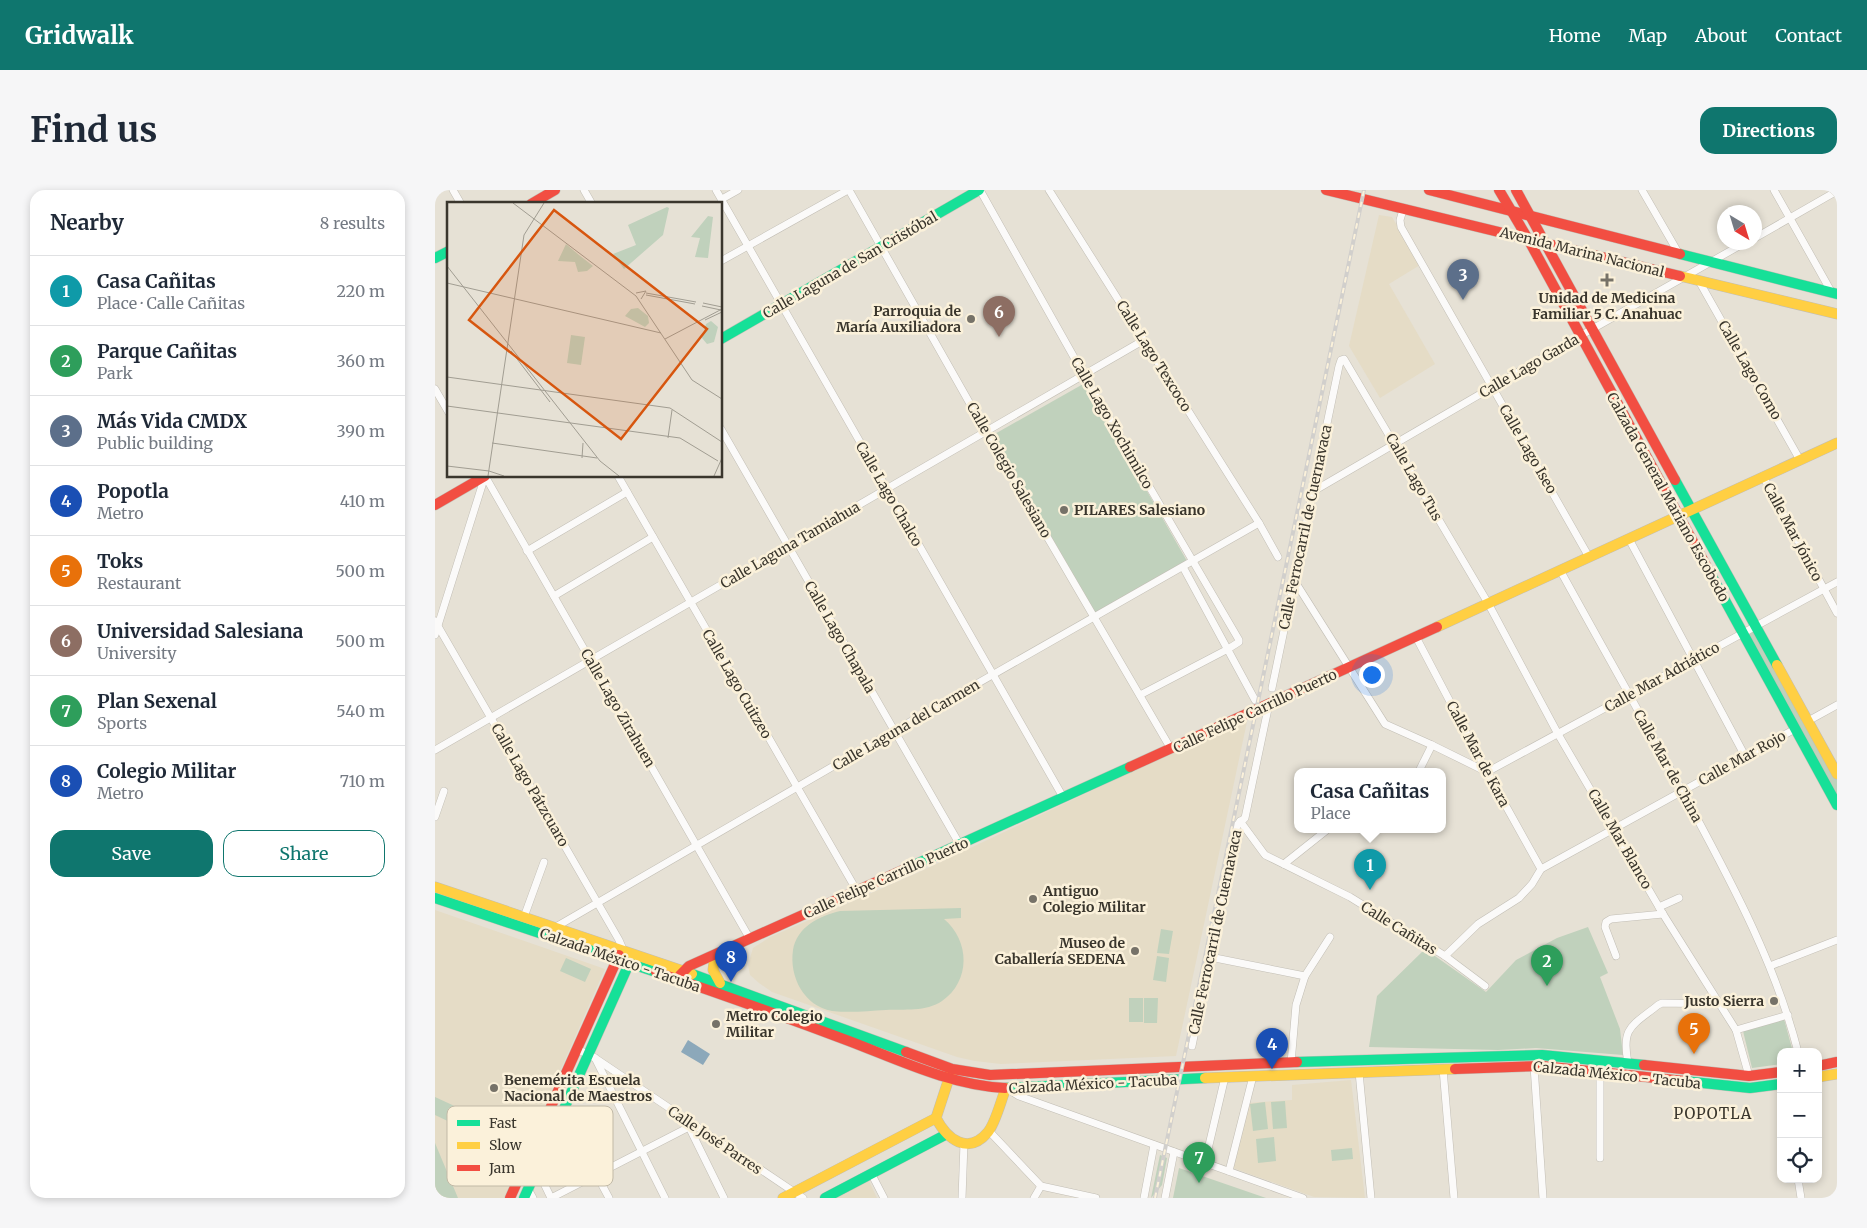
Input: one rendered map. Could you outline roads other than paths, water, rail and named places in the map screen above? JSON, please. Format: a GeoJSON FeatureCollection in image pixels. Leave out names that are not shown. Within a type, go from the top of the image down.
{"type":"FeatureCollection","features":[{"type":"Feature","properties":{"kind":"main road"},"geometry":{"type":"LineString","coordinates":[[534,202],[555,190]]}},
{"type":"Feature","properties":{"kind":"main road","name":"Calle Laguna de San Cristóbal"},"geometry":{"type":"LineString","coordinates":[[723,338],[979,190]]}},
{"type":"Feature","properties":{"kind":"main road","name":"Avenida Marina Nacional"},"geometry":{"type":"LineString","coordinates":[[1429,190],[1834,294]]}},
{"type":"Feature","properties":{"kind":"main road","name":"Calzada General Mariano Escobedo"},"geometry":{"type":"LineString","coordinates":[[1499,190],[1528,239],[1837,805]]}},
{"type":"Feature","properties":{"kind":"main road","name":"Calzada General Mariano Escobedo"},"geometry":{"type":"LineString","coordinates":[[1516,190],[1837,774]]}},
{"type":"Feature","properties":{"kind":"main road","name":"Avenida Marina Nacional"},"geometry":{"type":"LineString","coordinates":[[1334,191],[1350,193],[1403,210],[1837,314]]}},
{"type":"Feature","properties":{"kind":"main road"},"geometry":{"type":"LineString","coordinates":[[435,258],[447,252]]}},
{"type":"Feature","properties":{"kind":"main road","name":"Calle Felipe Carrillo Puerto"},"geometry":{"type":"LineString","coordinates":[[676,980],[689,966],[1171,750],[1837,443]]}},
{"type":"Feature","properties":{"kind":"main road"},"geometry":{"type":"LineString","coordinates":[[435,505],[482,478]]}},
{"type":"Feature","properties":{"kind":"main road","name":"Calzada México - Tacuba"},"geometry":{"type":"LineString","coordinates":[[435,887],[554,928],[619,955]]}},
{"type":"Feature","properties":{"kind":"main road","name":"Calzada México - Tacuba"},"geometry":{"type":"LineString","coordinates":[[435,898],[631,959],[683,971],[720,983],[951,1074],[997,1075],[1156,1067],[1543,1055],[1749,1076],[1777,1072]]}},
{"type":"Feature","properties":{"kind":"main road"},"geometry":{"type":"LineString","coordinates":[[551,1106],[619,955]]}},
{"type":"Feature","properties":{"kind":"main road"},"geometry":{"type":"LineString","coordinates":[[715,955],[713,970],[720,983]]}},
{"type":"Feature","properties":{"kind":"main road"},"geometry":{"type":"LineString","coordinates":[[566,1106],[592,1056],[631,959]]}},
{"type":"Feature","properties":{"kind":"main road","name":"Calzada México - Tacuba"},"geometry":{"type":"LineString","coordinates":[[631,959],[676,980],[746,1002],[987,1087],[1006,1088],[1153,1080],[1534,1066],[1600,1071],[1743,1088],[1777,1084]]}},
{"type":"Feature","properties":{"kind":"main road"},"geometry":{"type":"LineString","coordinates":[[1822,1065],[1837,1062]]}},
{"type":"Feature","properties":{"kind":"main road"},"geometry":{"type":"LineString","coordinates":[[1205,1066],[1201,1068],[1200,1074],[1205,1078]]}},
{"type":"Feature","properties":{"kind":"main road"},"geometry":{"type":"LineString","coordinates":[[1153,1080],[1161,1074],[1156,1067]]}},
{"type":"Feature","properties":{"kind":"main road"},"geometry":{"type":"LineString","coordinates":[[783,1198],[799,1195],[936,1118],[951,1074]]}},
{"type":"Feature","properties":{"kind":"main road"},"geometry":{"type":"LineString","coordinates":[[1822,1076],[1837,1074]]}},
{"type":"Feature","properties":{"kind":"main road"},"geometry":{"type":"LineString","coordinates":[[936,1118],[945,1135],[956,1142],[971,1143],[989,1131],[1006,1088]]}},
{"type":"Feature","properties":{"kind":"main road"},"geometry":{"type":"LineString","coordinates":[[558,1090],[571,1096]]}},
{"type":"Feature","properties":{"kind":"main road"},"geometry":{"type":"LineString","coordinates":[[825,1198],[945,1135]]}},
{"type":"Feature","properties":{"kind":"main road"},"geometry":{"type":"LineString","coordinates":[[881,1148],[889,1154],[889,1164]]}},
{"type":"Feature","properties":{"kind":"main road"},"geometry":{"type":"LineString","coordinates":[[510,1198],[515,1186]]}},
{"type":"Feature","properties":{"kind":"street"},"geometry":{"type":"LineString","coordinates":[[453,190],[460,202]]}},
{"type":"Feature","properties":{"kind":"street"},"geometry":{"type":"LineString","coordinates":[[584,190],[591,202]]}},
{"type":"Feature","properties":{"kind":"street","name":"Calle Lago Chalco"},"geometry":{"type":"LineString","coordinates":[[716,190],[723,202]]}},
{"type":"Feature","properties":{"kind":"street"},"geometry":{"type":"LineString","coordinates":[[721,199],[738,190]]}},
{"type":"Feature","properties":{"kind":"street"},"geometry":{"type":"LineString","coordinates":[[723,260],[848,190]]}},
{"type":"Feature","properties":{"kind":"street","name":"Calle Colegio Salesiano"},"geometry":{"type":"LineString","coordinates":[[848,190],[1171,750]]}},
{"type":"Feature","properties":{"kind":"street","name":"Calle Lago Xochimilco"},"geometry":{"type":"LineString","coordinates":[[979,190],[1192,562],[1239,640],[1239,642],[1228,649]]}},
{"type":"Feature","properties":{"kind":"street","name":"Calle Lago Texcoco"},"geometry":{"type":"LineString","coordinates":[[1049,190],[1259,523],[1278,557]]}},
{"type":"Feature","properties":{"kind":"street"},"geometry":{"type":"LineString","coordinates":[[1642,190],[1679,254]]}},
{"type":"Feature","properties":{"kind":"street"},"geometry":{"type":"LineString","coordinates":[[1774,190],[1834,294]]}},
{"type":"Feature","properties":{"kind":"street"},"geometry":{"type":"LineString","coordinates":[[1762,234],[1837,191]]}},
{"type":"Feature","properties":{"kind":"street","name":"Calle Lago Chalco"},"geometry":{"type":"LineString","coordinates":[[723,202],[1063,797]]}},
{"type":"Feature","properties":{"kind":"street","name":"Calle Lago Iseo"},"geometry":{"type":"LineString","coordinates":[[1403,210],[1400,220],[1401,228],[1589,557]]}},
{"type":"Feature","properties":{"kind":"street","name":"Calle Lago Garda"},"geometry":{"type":"LineString","coordinates":[[1312,492],[1732,250]]}},
{"type":"Feature","properties":{"kind":"street","name":"Calle Lago Como"},"geometry":{"type":"LineString","coordinates":[[1699,281],[1800,460]]}},
{"type":"Feature","properties":{"kind":"street","name":"Calle Laguna Tamiahua"},"geometry":{"type":"LineString","coordinates":[[435,750],[1144,340]]}},
{"type":"Feature","properties":{"kind":"street","name":"Calle Lago Tus"},"geometry":{"type":"LineString","coordinates":[[1339,366],[1341,360],[1344,359],[1347,362],[1488,604]]}},
{"type":"Feature","properties":{"kind":"street","name":"Calle Ferrocarril de Cuernavaca"},"geometry":{"type":"LineString","coordinates":[[1272,688],[1339,366]]}},
{"type":"Feature","properties":{"kind":"street"},"geometry":{"type":"LineString","coordinates":[[435,389],[447,410]]}},
{"type":"Feature","properties":{"kind":"street","name":"Calle Lago Chapala"},"geometry":{"type":"LineString","coordinates":[[723,432],[959,845]]}},
{"type":"Feature","properties":{"kind":"street","name":"Calle Mar Jónico"},"geometry":{"type":"LineString","coordinates":[[1763,476],[1837,613]]}},
{"type":"Feature","properties":{"kind":"street"},"geometry":{"type":"LineString","coordinates":[[435,635],[436,623],[484,478]]}},
{"type":"Feature","properties":{"kind":"street","name":"Calle Lago Zirahuen"},"geometry":{"type":"LineString","coordinates":[[486,478],[750,939]]}},
{"type":"Feature","properties":{"kind":"street","name":"Calle Lago Cuitzeo"},"geometry":{"type":"LineString","coordinates":[[619,478],[857,891]]}},
{"type":"Feature","properties":{"kind":"street"},"geometry":{"type":"LineString","coordinates":[[527,550],[627,492]]}},
{"type":"Feature","properties":{"kind":"street","name":"Calle Laguna del Carmen"},"geometry":{"type":"LineString","coordinates":[[554,928],[597,901],[1259,523]]}},
{"type":"Feature","properties":{"kind":"street"},"geometry":{"type":"LineString","coordinates":[[554,596],[653,536]]}},
{"type":"Feature","properties":{"kind":"street"},"geometry":{"type":"LineString","coordinates":[[1629,539],[1745,756]]}},
{"type":"Feature","properties":{"kind":"street"},"geometry":{"type":"LineString","coordinates":[[1183,567],[1255,700]]}},
{"type":"Feature","properties":{"kind":"street","name":"Calle Mar de China"},"geometry":{"type":"LineString","coordinates":[[1560,570],[1731,880],[1770,966],[1788,1015],[1797,1048]]}},
{"type":"Feature","properties":{"kind":"street"},"geometry":{"type":"LineString","coordinates":[[1294,580],[1385,724],[1487,772]]}},
{"type":"Feature","properties":{"kind":"street","name":"Calle Mar Adriático"},"geometry":{"type":"LineString","coordinates":[[1487,772],[1837,582]]}},
{"type":"Feature","properties":{"kind":"street","name":"Calle Mar Blanco"},"geometry":{"type":"LineString","coordinates":[[1488,604],[1558,734],[1663,914],[1736,1030],[1749,1076]]}},
{"type":"Feature","properties":{"kind":"street","name":"Calle Lago Pátzcuaro"},"geometry":{"type":"LineString","coordinates":[[436,623],[621,944],[619,955]]}},
{"type":"Feature","properties":{"kind":"street","name":"Calle Mar de Kara"},"geometry":{"type":"LineString","coordinates":[[1416,637],[1487,772],[1541,869]]}},
{"type":"Feature","properties":{"kind":"street"},"geometry":{"type":"LineString","coordinates":[[1140,695],[1228,649]]}},
{"type":"Feature","properties":{"kind":"street","name":"Calle Ferrocarril de Cuernavaca"},"geometry":{"type":"LineString","coordinates":[[1192,1046],[1237,825],[1245,818],[1269,704]]}},
{"type":"Feature","properties":{"kind":"street"},"geometry":{"type":"LineString","coordinates":[[1808,721],[1837,705]]}},
{"type":"Feature","properties":{"kind":"street","name":"Calle Mar Rojo"},"geometry":{"type":"LineString","coordinates":[[1445,956],[1478,924],[1519,898],[1541,869],[1795,728]]}},
{"type":"Feature","properties":{"kind":"street"},"geometry":{"type":"LineString","coordinates":[[1420,768],[1432,745]]}},
{"type":"Feature","properties":{"kind":"street"},"geometry":{"type":"LineString","coordinates":[[435,817],[444,791]]}},
{"type":"Feature","properties":{"kind":"street","name":"Calle Cañitas"},"geometry":{"type":"LineString","coordinates":[[1240,821],[1265,855],[1350,897],[1445,956],[1485,986]]}},
{"type":"Feature","properties":{"kind":"street"},"geometry":{"type":"LineString","coordinates":[[1284,864],[1323,833]]}},
{"type":"Feature","properties":{"kind":"street"},"geometry":{"type":"LineString","coordinates":[[524,917],[544,862]]}},
{"type":"Feature","properties":{"kind":"street"},"geometry":{"type":"LineString","coordinates":[[1659,906],[1679,898]]}},
{"type":"Feature","properties":{"kind":"street"},"geometry":{"type":"LineString","coordinates":[[1616,956],[1605,927],[1605,922],[1611,919],[1663,914]]}},
{"type":"Feature","properties":{"kind":"street"},"geometry":{"type":"LineString","coordinates":[[1291,1063],[1296,1005],[1305,976],[1330,937]]}},
{"type":"Feature","properties":{"kind":"street"},"geometry":{"type":"LineString","coordinates":[[1770,966],[1837,940]]}},
{"type":"Feature","properties":{"kind":"street"},"geometry":{"type":"LineString","coordinates":[[1210,957],[1305,976]]}},
{"type":"Feature","properties":{"kind":"street"},"geometry":{"type":"LineString","coordinates":[[1628,1063],[1625,1045],[1629,1030],[1658,1005],[1662,1003],[1719,1004]]}},
{"type":"Feature","properties":{"kind":"street"},"geometry":{"type":"LineString","coordinates":[[1736,1030],[1788,1015]]}},
{"type":"Feature","properties":{"kind":"street","name":"Calle José Parres"},"geometry":{"type":"LineString","coordinates":[[577,1049],[592,1056],[691,1126],[799,1195]]}},
{"type":"Feature","properties":{"kind":"street"},"geometry":{"type":"LineString","coordinates":[[592,1056],[665,1198]]}},
{"type":"Feature","properties":{"kind":"street"},"geometry":{"type":"LineString","coordinates":[[1534,1066],[1543,1198]]}},
{"type":"Feature","properties":{"kind":"street"},"geometry":{"type":"LineString","coordinates":[[1443,1069],[1454,1198]]}},
{"type":"Feature","properties":{"kind":"street"},"geometry":{"type":"LineString","coordinates":[[1600,1071],[1600,1158]]}},
{"type":"Feature","properties":{"kind":"street"},"geometry":{"type":"LineString","coordinates":[[1359,1072],[1371,1198]]}},
{"type":"Feature","properties":{"kind":"street"},"geometry":{"type":"LineString","coordinates":[[1229,1171],[1253,1076]]}},
{"type":"Feature","properties":{"kind":"street"},"geometry":{"type":"LineString","coordinates":[[1205,1162],[1225,1077]]}},
{"type":"Feature","properties":{"kind":"street"},"geometry":{"type":"LineString","coordinates":[[1006,1088],[1019,1096],[1303,1198]]}},
{"type":"Feature","properties":{"kind":"street"},"geometry":{"type":"LineString","coordinates":[[613,1166],[691,1126],[724,1198]]}},
{"type":"Feature","properties":{"kind":"street"},"geometry":{"type":"LineString","coordinates":[[989,1131],[1041,1186],[1096,1198]]}},
{"type":"Feature","properties":{"kind":"street"},"geometry":{"type":"LineString","coordinates":[[962,1198],[964,1143]]}},
{"type":"Feature","properties":{"kind":"street"},"geometry":{"type":"LineString","coordinates":[[1144,1198],[1154,1145]]}},
{"type":"Feature","properties":{"kind":"street"},"geometry":{"type":"LineString","coordinates":[[1165,1198],[1174,1152]]}},
{"type":"Feature","properties":{"kind":"street"},"geometry":{"type":"LineString","coordinates":[[871,1173],[884,1198]]}},
{"type":"Feature","properties":{"kind":"street"},"geometry":{"type":"LineString","coordinates":[[1799,1183],[1801,1198]]}},
{"type":"Feature","properties":{"kind":"street"},"geometry":{"type":"LineString","coordinates":[[545,1186],[551,1198],[574,1186]]}},
{"type":"Feature","properties":{"kind":"street"},"geometry":{"type":"LineString","coordinates":[[603,1186],[609,1198]]}},
{"type":"Feature","properties":{"kind":"street"},"geometry":{"type":"LineString","coordinates":[[1034,1198],[1041,1186]]}},
{"type":"Feature","properties":{"kind":"water"},"geometry":{"type":"Polygon","coordinates":[[[688,1040],[710,1054],[703,1065],[681,1052],[688,1040]]]}},
{"type":"Feature","properties":{"kind":"railway"},"geometry":{"type":"LineString","coordinates":[[1155,1198],[1364,190]]}},
{"type":"Feature","properties":{"kind":"place","name":"Unidad de Medicina Familiar 5 C. Anahuac"},"geometry":{"type":"Point","coordinates":[1607,280]}},
{"type":"Feature","properties":{"kind":"place","name":"Más Vida CMDX"},"geometry":{"type":"Point","coordinates":[1463,300]}},
{"type":"Feature","properties":{"kind":"place","name":"Parroquia de María Auxiliadora"},"geometry":{"type":"Point","coordinates":[971,319]}},
{"type":"Feature","properties":{"kind":"place","name":"Universidad Salesiana"},"geometry":{"type":"Point","coordinates":[999,337]}},
{"type":"Feature","properties":{"kind":"place","name":"PILARES Salesiano"},"geometry":{"type":"Point","coordinates":[1064,510]}},
{"type":"Feature","properties":{"kind":"place","name":"Casa Cañitas"},"geometry":{"type":"Point","coordinates":[1370,890]}},
{"type":"Feature","properties":{"kind":"place","name":"Antiguo Colegio Militar"},"geometry":{"type":"Point","coordinates":[1033,899]}},
{"type":"Feature","properties":{"kind":"place","name":"Museo de Caballería SEDENA"},"geometry":{"type":"Point","coordinates":[1135,951]}},
{"type":"Feature","properties":{"kind":"place","name":"Colegio Militar"},"geometry":{"type":"Point","coordinates":[731,982]}},
{"type":"Feature","properties":{"kind":"place","name":"Parque Cañitas"},"geometry":{"type":"Point","coordinates":[1547,986]}},
{"type":"Feature","properties":{"kind":"place","name":"Justo Sierra"},"geometry":{"type":"Point","coordinates":[1774,1001]}},
{"type":"Feature","properties":{"kind":"place","name":"Metro Colegio Militar"},"geometry":{"type":"Point","coordinates":[716,1024]}},
{"type":"Feature","properties":{"kind":"place","name":"Toks"},"geometry":{"type":"Point","coordinates":[1694,1054]}},
{"type":"Feature","properties":{"kind":"place","name":"Popotla"},"geometry":{"type":"Point","coordinates":[1272,1069]}},
{"type":"Feature","properties":{"kind":"place","name":"Benemérita Escuela Nacional de Maestros"},"geometry":{"type":"Point","coordinates":[494,1088]}},
{"type":"Feature","properties":{"kind":"place","name":"Plan Sexenal"},"geometry":{"type":"Point","coordinates":[1199,1183]}},
{"type":"Feature","properties":{"kind":"district","name":"POPOTLA"},"geometry":{"type":"Point","coordinates":[1713,1113]}}]}
